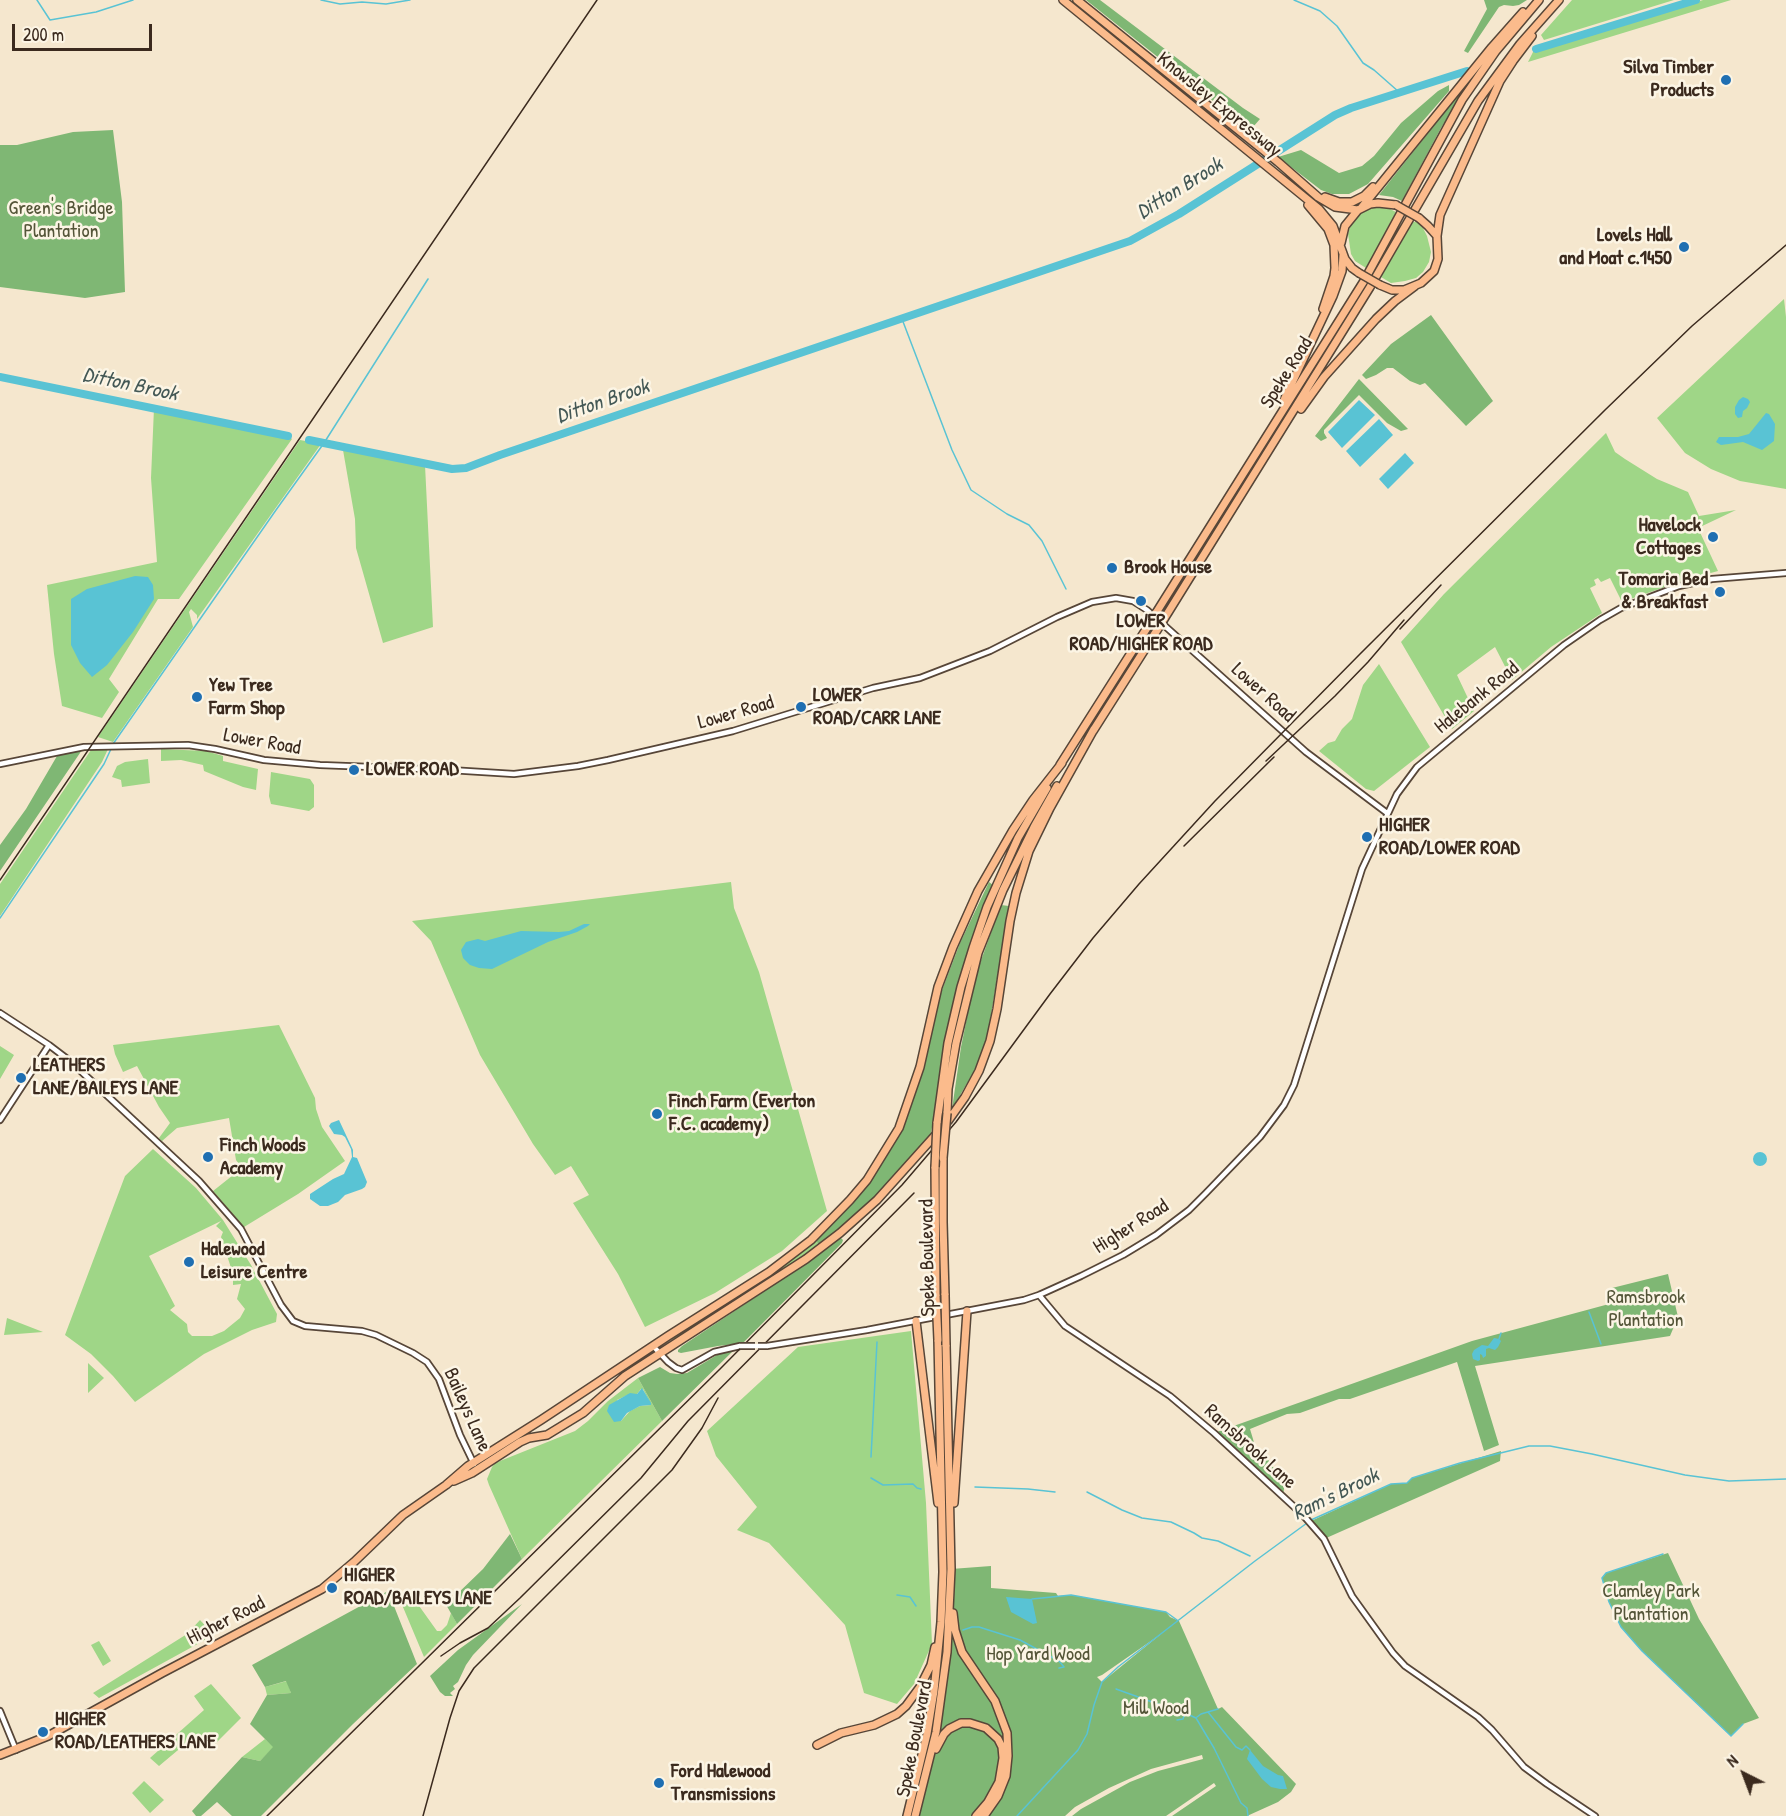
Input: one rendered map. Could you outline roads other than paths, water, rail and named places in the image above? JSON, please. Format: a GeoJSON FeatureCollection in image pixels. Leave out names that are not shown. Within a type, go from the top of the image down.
{"type":"FeatureCollection","features":[{"type":"Feature","properties":{"kind":"highway","name":"Knowsley Expressway"},"geometry":{"type":"LineString","coordinates":[[1063,0],[1319,209],[1333,226],[1342,249]]}},
{"type":"Feature","properties":{"kind":"highway","name":"Knowsley Expressway"},"geometry":{"type":"LineString","coordinates":[[1077,0],[1278,162],[1305,187],[1335,207],[1360,208]]}},
{"type":"Feature","properties":{"kind":"highway"},"geometry":{"type":"LineString","coordinates":[[1239,481],[1280,408],[1333,296],[1342,271],[1345,226],[1498,39],[1537,0]]}},
{"type":"Feature","properties":{"kind":"highway","name":"Speke Road"},"geometry":{"type":"LineString","coordinates":[[1062,763],[1364,281],[1462,100],[1496,51],[1537,0]]}},
{"type":"Feature","properties":{"kind":"highway"},"geometry":{"type":"LineString","coordinates":[[1267,456],[1340,358],[1395,301],[1427,279],[1434,271],[1437,264],[1440,215],[1500,81],[1559,0]]}},
{"type":"Feature","properties":{"kind":"highway","name":"Speke Road"},"geometry":{"type":"LineString","coordinates":[[1094,729],[1267,456],[1375,280],[1478,101],[1520,44],[1559,0]]}},
{"type":"Feature","properties":{"kind":"highway"},"geometry":{"type":"LineString","coordinates":[[1278,162],[1325,197],[1339,202],[1358,200],[1394,166]]}},
{"type":"Feature","properties":{"kind":"highway"},"geometry":{"type":"LineString","coordinates":[[1269,168],[1317,214],[1328,229],[1334,245],[1334,276],[1309,350]]}},
{"type":"Feature","properties":{"kind":"highway"},"geometry":{"type":"LineString","coordinates":[[1360,208],[1378,202],[1396,205],[1419,218],[1437,236]]}},
{"type":"Feature","properties":{"kind":"highway"},"geometry":{"type":"LineString","coordinates":[[1342,249],[1348,264],[1380,285],[1398,290],[1415,286]]}},
{"type":"Feature","properties":{"kind":"highway","name":"Speke Boulevard"},"geometry":{"type":"LineString","coordinates":[[915,1816],[930,1760],[941,1703],[951,1592],[943,1222],[943,1158],[948,1089],[968,992],[978,953],[992,915],[1034,827],[1094,729]]}},
{"type":"Feature","properties":{"kind":"highway","name":"Higher Road"},"geometry":{"type":"LineString","coordinates":[[475,1466],[529,1438],[547,1435],[583,1413],[625,1376],[806,1259],[877,1200],[919,1154],[957,1108],[979,1071],[990,1041],[1010,921],[1029,851],[1094,729]]}},
{"type":"Feature","properties":{"kind":"highway","name":"Speke Boulevard"},"geometry":{"type":"LineString","coordinates":[[907,1816],[925,1743],[934,1691],[943,1572],[935,1167],[940,1091],[961,987],[987,907],[1018,838],[1062,763]]}},
{"type":"Feature","properties":{"kind":"highway","name":"Higher Road"},"geometry":{"type":"LineString","coordinates":[[0,1755],[48,1736],[322,1589],[403,1515],[652,1346],[792,1256],[835,1216],[867,1180],[899,1128],[920,1067],[938,987],[978,891],[1013,830],[1062,763]]}},
{"type":"Feature","properties":{"kind":"highway"},"geometry":{"type":"LineString","coordinates":[[951,1546],[967,1311]]}},
{"type":"Feature","properties":{"kind":"highway"},"geometry":{"type":"LineString","coordinates":[[916,1321],[943,1538]]}},
{"type":"Feature","properties":{"kind":"highway"},"geometry":{"type":"LineString","coordinates":[[817,1745],[841,1733],[861,1729],[897,1714],[914,1695],[926,1676],[934,1654],[943,1572]]}},
{"type":"Feature","properties":{"kind":"highway"},"geometry":{"type":"LineString","coordinates":[[951,1592],[955,1630],[962,1652],[995,1701],[1007,1733],[1006,1776],[998,1796],[984,1816]]}},
{"type":"Feature","properties":{"kind":"highway"},"geometry":{"type":"LineString","coordinates":[[915,1816],[940,1740],[949,1729],[970,1723],[993,1733],[1002,1747],[1003,1758],[999,1782],[988,1802],[976,1816]]}},
{"type":"Feature","properties":{"kind":"street","name":"Halebank Road"},"geometry":{"type":"LineString","coordinates":[[1387,813],[1397,794],[1417,767],[1564,645],[1600,620],[1641,599],[1679,586],[1712,579],[1786,573]]}},
{"type":"Feature","properties":{"kind":"street","name":"Lower Road"},"geometry":{"type":"LineString","coordinates":[[0,764],[72,749],[188,745],[264,760],[300,764],[514,774],[578,766],[733,731],[864,691],[920,678],[990,651],[1092,602],[1109,598],[1125,598],[1147,610],[1321,765],[1387,813]]}},
{"type":"Feature","properties":{"kind":"street","name":"Higher Road"},"geometry":{"type":"LineString","coordinates":[[652,1346],[676,1368],[682,1370],[714,1352],[740,1346],[767,1346],[867,1330],[1024,1300],[1123,1255],[1156,1235],[1206,1193],[1260,1137],[1294,1085],[1362,869],[1387,813]]}},
{"type":"Feature","properties":{"kind":"street","name":"Baileys Lane"},"geometry":{"type":"LineString","coordinates":[[0,1013],[50,1045],[70,1061],[199,1181],[230,1215],[247,1238],[281,1305],[293,1321],[305,1326],[362,1331],[376,1335],[427,1362],[440,1379],[460,1435],[475,1466]]}},
{"type":"Feature","properties":{"kind":"street"},"geometry":{"type":"LineString","coordinates":[[0,1120],[50,1045]]}},
{"type":"Feature","properties":{"kind":"street","name":"Ramsbrook Lane"},"geometry":{"type":"LineString","coordinates":[[1039,1295],[1065,1326],[1170,1396],[1303,1515],[1324,1539],[1352,1596],[1393,1653],[1406,1666],[1478,1717],[1524,1767],[1595,1816]]}},
{"type":"Feature","properties":{"kind":"street"},"geometry":{"type":"LineString","coordinates":[[0,1711],[16,1750]]}},
{"type":"Feature","properties":{"kind":"water"},"geometry":{"type":"Polygon","coordinates":[[[1743,397],[1750,402],[1743,411],[1742,417],[1738,418],[1735,414],[1735,407],[1743,397]]]}},
{"type":"Feature","properties":{"kind":"water"},"geometry":{"type":"Polygon","coordinates":[[[1359,400],[1375,415],[1342,448],[1328,432],[1359,400]]]}},
{"type":"Feature","properties":{"kind":"water"},"geometry":{"type":"Polygon","coordinates":[[[1766,413],[1775,424],[1774,441],[1762,450],[1743,442],[1721,445],[1716,442],[1719,437],[1738,437],[1749,434],[1766,413]]]}},
{"type":"Feature","properties":{"kind":"water"},"geometry":{"type":"Polygon","coordinates":[[[1379,419],[1393,435],[1360,467],[1346,451],[1379,419]]]}},
{"type":"Feature","properties":{"kind":"water"},"geometry":{"type":"Polygon","coordinates":[[[1405,453],[1414,463],[1388,489],[1379,479],[1405,453]]]}},
{"type":"Feature","properties":{"kind":"water"},"geometry":{"type":"Polygon","coordinates":[[[135,576],[148,577],[153,585],[154,599],[133,632],[107,665],[92,677],[80,663],[71,645],[71,599],[87,589],[135,576]]]}},
{"type":"Feature","properties":{"kind":"water"},"geometry":{"type":"Polygon","coordinates":[[[584,924],[590,924],[577,932],[548,942],[492,969],[470,965],[463,958],[461,950],[466,942],[478,939],[485,941],[521,931],[569,931],[584,924]]]}},
{"type":"Feature","properties":{"kind":"water"},"geometry":{"type":"Polygon","coordinates":[[[339,1120],[353,1150],[353,1157],[357,1158],[367,1182],[365,1187],[345,1195],[338,1202],[320,1206],[310,1199],[310,1194],[344,1174],[352,1157],[345,1137],[334,1134],[329,1126],[339,1120]]]}},
{"type":"Feature","properties":{"kind":"water"},"geometry":{"type":"Polygon","coordinates":[[[1757,1152],[1763,1152],[1767,1159],[1763,1166],[1757,1166],[1753,1162],[1753,1156],[1757,1152]]]}},
{"type":"Feature","properties":{"kind":"water"},"geometry":{"type":"Polygon","coordinates":[[[1494,1338],[1501,1341],[1495,1350],[1486,1349],[1486,1356],[1483,1358],[1480,1354],[1480,1360],[1473,1359],[1474,1350],[1482,1345],[1488,1346],[1494,1338]]]}},
{"type":"Feature","properties":{"kind":"water"},"geometry":{"type":"Polygon","coordinates":[[[642,1388],[651,1405],[640,1406],[627,1413],[621,1421],[614,1422],[607,1411],[609,1405],[630,1393],[637,1394],[642,1388]]]}},
{"type":"Feature","properties":{"kind":"water"},"geometry":{"type":"Polygon","coordinates":[[[1006,1597],[1032,1599],[1037,1623],[1033,1624],[1011,1612],[1006,1597]]]}},
{"type":"Feature","properties":{"kind":"water"},"geometry":{"type":"Polygon","coordinates":[[[1250,1750],[1263,1766],[1283,1776],[1287,1789],[1271,1787],[1262,1779],[1247,1759],[1250,1750]]]}},
{"type":"Feature","properties":{"kind":"waterway"},"geometry":{"type":"LineString","coordinates":[[37,0],[50,20],[96,12],[133,0]]}},
{"type":"Feature","properties":{"kind":"waterway"},"geometry":{"type":"LineString","coordinates":[[321,0],[340,4],[362,2],[386,4],[410,0]]}},
{"type":"Feature","properties":{"kind":"waterway"},"geometry":{"type":"LineString","coordinates":[[1294,0],[1320,11],[1337,26],[1363,63],[1399,92]]}},
{"type":"Feature","properties":{"kind":"waterway","name":"Ditton Brook"},"geometry":{"type":"LineString","coordinates":[[1536,49],[1696,0]]}},
{"type":"Feature","properties":{"kind":"waterway","name":"Ditton Brook"},"geometry":{"type":"LineString","coordinates":[[309,440],[452,469],[466,468],[1130,241],[1179,214],[1335,115],[1467,71]]}},
{"type":"Feature","properties":{"kind":"waterway"},"geometry":{"type":"LineString","coordinates":[[113,744],[324,443],[428,279]]}},
{"type":"Feature","properties":{"kind":"waterway","name":"Ditton Brook"},"geometry":{"type":"LineString","coordinates":[[902,319],[952,450],[971,490],[1007,514],[1029,525],[1042,541],[1066,589]]}},
{"type":"Feature","properties":{"kind":"waterway","name":"Ditton Brook"},"geometry":{"type":"LineString","coordinates":[[0,377],[288,436]]}},
{"type":"Feature","properties":{"kind":"waterway"},"geometry":{"type":"LineString","coordinates":[[0,918],[104,764],[111,749]]}},
{"type":"Feature","properties":{"kind":"waterway"},"geometry":{"type":"LineString","coordinates":[[1589,1312],[1601,1344]]}},
{"type":"Feature","properties":{"kind":"waterway"},"geometry":{"type":"LineString","coordinates":[[1499,1339],[1501,1333]]}},
{"type":"Feature","properties":{"kind":"waterway"},"geometry":{"type":"LineString","coordinates":[[871,1457],[877,1342]]}},
{"type":"Feature","properties":{"kind":"waterway","name":"Ram's Brook"},"geometry":{"type":"LineString","coordinates":[[1311,1520],[1391,1484],[1407,1483],[1412,1478],[1460,1463],[1529,1446],[1550,1446],[1685,1475],[1729,1481],[1786,1479]]}},
{"type":"Feature","properties":{"kind":"waterway"},"geometry":{"type":"LineString","coordinates":[[871,1478],[883,1485],[913,1484],[921,1489]]}},
{"type":"Feature","properties":{"kind":"waterway"},"geometry":{"type":"LineString","coordinates":[[975,1487],[1055,1492]]}},
{"type":"Feature","properties":{"kind":"waterway"},"geometry":{"type":"LineString","coordinates":[[1087,1492],[1142,1518],[1171,1522],[1202,1538],[1218,1541],[1250,1556]]}},
{"type":"Feature","properties":{"kind":"waterway","name":"Ram's Brook"},"geometry":{"type":"LineString","coordinates":[[1017,1816],[1078,1750],[1087,1734],[1102,1682],[1118,1667],[1307,1523]]}},
{"type":"Feature","properties":{"kind":"waterway"},"geometry":{"type":"LineString","coordinates":[[1663,1554],[1606,1573],[1602,1578],[1609,1602],[1621,1627],[1642,1651],[1731,1736],[1743,1724]]}},
{"type":"Feature","properties":{"kind":"waterway"},"geometry":{"type":"LineString","coordinates":[[897,1595],[910,1597],[916,1606]]}},
{"type":"Feature","properties":{"kind":"waterway"},"geometry":{"type":"LineString","coordinates":[[1032,1599],[1071,1595],[1166,1612],[1177,1620]]}},
{"type":"Feature","properties":{"kind":"waterway"},"geometry":{"type":"LineString","coordinates":[[963,1630],[979,1627],[1020,1640],[1059,1661],[1064,1667],[1059,1668]]}},
{"type":"Feature","properties":{"kind":"waterway"},"geometry":{"type":"LineString","coordinates":[[1116,1689],[1180,1712]]}},
{"type":"Feature","properties":{"kind":"waterway"},"geometry":{"type":"LineString","coordinates":[[1197,1717],[1218,1709]]}},
{"type":"Feature","properties":{"kind":"waterway"},"geometry":{"type":"LineString","coordinates":[[1208,1712],[1236,1747],[1242,1750],[1246,1746],[1250,1750]]}},
{"type":"Feature","properties":{"kind":"waterway"},"geometry":{"type":"LineString","coordinates":[[1177,1720],[1183,1719],[1185,1713],[1196,1718],[1214,1748],[1241,1803],[1247,1808],[1248,1816]]}},
{"type":"Feature","properties":{"kind":"railway"},"geometry":{"type":"LineString","coordinates":[[0,880],[597,0]]}},
{"type":"Feature","properties":{"kind":"railway"},"geometry":{"type":"LineString","coordinates":[[267,1816],[721,1368],[902,1185],[956,1122],[1093,938],[1215,801],[1605,410],[1692,326],[1786,245]]}},
{"type":"Feature","properties":{"kind":"railway"},"geometry":{"type":"LineString","coordinates":[[1400,629],[1441,585]]}},
{"type":"Feature","properties":{"kind":"railway"},"geometry":{"type":"LineString","coordinates":[[1266,761],[1335,696],[1404,620]]}},
{"type":"Feature","properties":{"kind":"railway"},"geometry":{"type":"LineString","coordinates":[[1184,846],[1274,757]]}},
{"type":"Feature","properties":{"kind":"railway"},"geometry":{"type":"LineString","coordinates":[[441,1656],[488,1628],[520,1598],[641,1478],[688,1421],[914,1193]]}},
{"type":"Feature","properties":{"kind":"railway"},"geometry":{"type":"LineString","coordinates":[[423,1816],[459,1691],[474,1668],[672,1470],[702,1428],[718,1398]]}},
{"type":"Feature","properties":{"kind":"place","name":"Silva Timber Products"},"geometry":{"type":"Point","coordinates":[1726,80]}},
{"type":"Feature","properties":{"kind":"place","name":"Lovels Hall and Moat c.1450"},"geometry":{"type":"Point","coordinates":[1684,247]}},
{"type":"Feature","properties":{"kind":"place","name":"Havelock Cottages"},"geometry":{"type":"Point","coordinates":[1713,537]}},
{"type":"Feature","properties":{"kind":"place","name":"Brook House"},"geometry":{"type":"Point","coordinates":[1112,568]}},
{"type":"Feature","properties":{"kind":"place","name":"Tomaria Bed & Breakfast"},"geometry":{"type":"Point","coordinates":[1720,592]}},
{"type":"Feature","properties":{"kind":"place","name":"LOWER ROAD/HIGHER ROAD"},"geometry":{"type":"Point","coordinates":[1141,601]}},
{"type":"Feature","properties":{"kind":"place","name":"Yew Tree Farm Shop"},"geometry":{"type":"Point","coordinates":[197,697]}},
{"type":"Feature","properties":{"kind":"place","name":"LOWER ROAD/CARR LANE"},"geometry":{"type":"Point","coordinates":[801,707]}},
{"type":"Feature","properties":{"kind":"place","name":"LOWER ROAD"},"geometry":{"type":"Point","coordinates":[354,770]}},
{"type":"Feature","properties":{"kind":"place","name":"HIGHER ROAD/LOWER ROAD"},"geometry":{"type":"Point","coordinates":[1367,837]}},
{"type":"Feature","properties":{"kind":"place","name":"LEATHERS LANE/BAILEYS LANE"},"geometry":{"type":"Point","coordinates":[21,1078]}},
{"type":"Feature","properties":{"kind":"place","name":"Finch Farm (Everton F.C. academy)"},"geometry":{"type":"Point","coordinates":[657,1114]}},
{"type":"Feature","properties":{"kind":"place","name":"Finch Woods Academy"},"geometry":{"type":"Point","coordinates":[208,1157]}},
{"type":"Feature","properties":{"kind":"place","name":"Halewood Leisure Centre"},"geometry":{"type":"Point","coordinates":[189,1262]}},
{"type":"Feature","properties":{"kind":"place","name":"HIGHER ROAD/BAILEYS LANE"},"geometry":{"type":"Point","coordinates":[332,1588]}},
{"type":"Feature","properties":{"kind":"place","name":"HIGHER ROAD/LEATHERS LANE"},"geometry":{"type":"Point","coordinates":[43,1732]}},
{"type":"Feature","properties":{"kind":"place","name":"Ford Halewood Transmissions"},"geometry":{"type":"Point","coordinates":[659,1783]}},
{"type":"Feature","properties":{"kind":"park label","name":"Green's Bridge Plantation"},"geometry":{"type":"Point","coordinates":[61,220]}},
{"type":"Feature","properties":{"kind":"park label","name":"Ramsbrook Plantation"},"geometry":{"type":"Point","coordinates":[1646,1310]}},
{"type":"Feature","properties":{"kind":"park label","name":"Clamley Park Plantation"},"geometry":{"type":"Point","coordinates":[1651,1604]}},
{"type":"Feature","properties":{"kind":"park label","name":"Hop Yard Wood"},"geometry":{"type":"Point","coordinates":[1038,1655]}},
{"type":"Feature","properties":{"kind":"park label","name":"Mill Wood"},"geometry":{"type":"Point","coordinates":[1156,1709]}}]}
